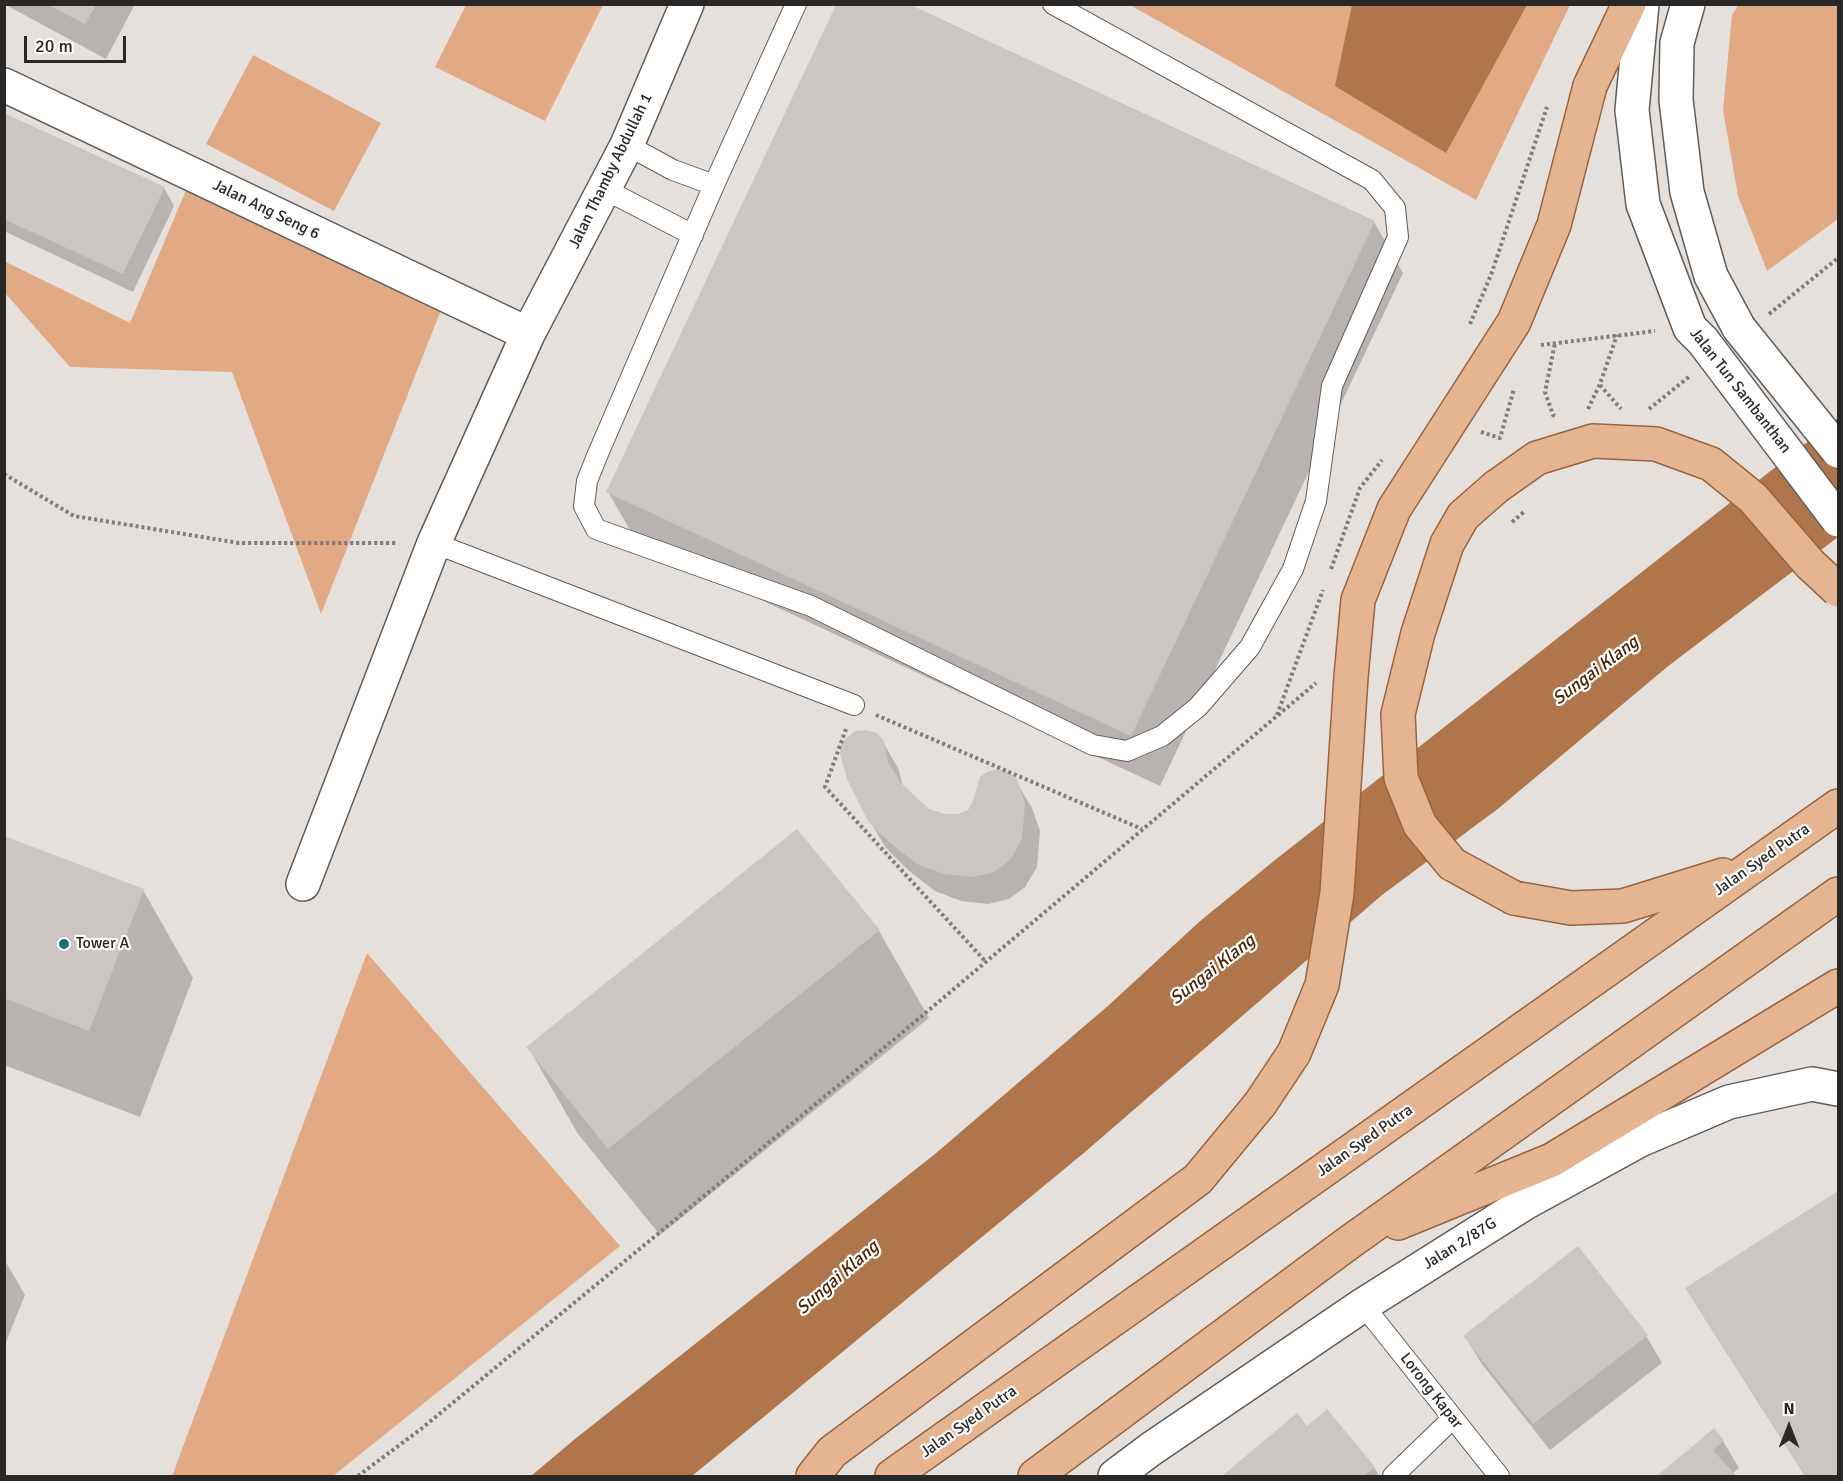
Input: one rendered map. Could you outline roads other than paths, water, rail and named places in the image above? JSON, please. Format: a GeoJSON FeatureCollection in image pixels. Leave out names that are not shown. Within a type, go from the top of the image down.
{"type":"FeatureCollection","features":[{"type":"Feature","properties":{"kind":"main road"},"geometry":{"type":"LineString","coordinates":[[813,1476],[832,1452],[1198,1179],[1260,1104],[1294,1053],[1322,985],[1337,893],[1358,600],[1394,509],[1514,322],[1554,225],[1590,86],[1629,4]]}},
{"type":"Feature","properties":{"kind":"main road"},"geometry":{"type":"LineString","coordinates":[[1752,866],[1623,906],[1571,908],[1514,898],[1452,864],[1420,825],[1401,778],[1398,714],[1418,633],[1447,544],[1463,516],[1496,487],[1537,458],[1593,441],[1656,444],[1711,464],[1754,498],[1810,564],[1839,590]]}},
{"type":"Feature","properties":{"kind":"main road","name":"Jalan Syed Putra"},"geometry":{"type":"LineString","coordinates":[[892,1476],[1839,806]]}},
{"type":"Feature","properties":{"kind":"main road"},"geometry":{"type":"LineString","coordinates":[[1035,1476],[1347,1244],[1839,894]]}},
{"type":"Feature","properties":{"kind":"main road"},"geometry":{"type":"LineString","coordinates":[[1599,1065],[1839,918]]}},
{"type":"Feature","properties":{"kind":"main road"},"geometry":{"type":"LineString","coordinates":[[1347,1244],[1552,1160],[1839,986]]}},
{"type":"Feature","properties":{"kind":"street","name":"Jalan Thamby Abdullah 1"},"geometry":{"type":"LineString","coordinates":[[303,884],[434,543],[528,334],[627,145],[687,4]]}},
{"type":"Feature","properties":{"kind":"street","name":"Jalan Tun Sambanthan"},"geometry":{"type":"LineString","coordinates":[[1642,4],[1632,110],[1643,204],[1696,334],[1839,520]]}},
{"type":"Feature","properties":{"kind":"street"},"geometry":{"type":"LineString","coordinates":[[1688,4],[1677,43],[1676,100],[1688,192],[1711,276],[1752,322],[1839,451]]}},
{"type":"Feature","properties":{"kind":"street","name":"Jalan Ang Seng 6"},"geometry":{"type":"LineString","coordinates":[[4,85],[528,334]]}},
{"type":"Feature","properties":{"kind":"street","name":"Jalan 2/87G"},"geometry":{"type":"LineString","coordinates":[[1115,1476],[1363,1305],[1525,1203],[1640,1140],[1729,1102],[1812,1084],[1839,1089]]}},
{"type":"Feature","properties":{"kind":"lane"},"geometry":{"type":"LineString","coordinates":[[796,4],[714,185],[587,481],[584,506],[596,529],[811,606],[1093,745],[1128,751],[1162,736],[1198,707],[1250,647],[1293,569],[1316,501],[1332,386],[1398,237],[1395,208],[1372,180],[1053,4]]}},
{"type":"Feature","properties":{"kind":"lane"},"geometry":{"type":"LineString","coordinates":[[627,145],[673,170],[714,185]]}},
{"type":"Feature","properties":{"kind":"lane"},"geometry":{"type":"LineString","coordinates":[[604,189],[693,235]]}},
{"type":"Feature","properties":{"kind":"lane"},"geometry":{"type":"LineString","coordinates":[[434,543],[854,705]]}},
{"type":"Feature","properties":{"kind":"lane","name":"Lorong Kapar"},"geometry":{"type":"LineString","coordinates":[[1363,1305],[1499,1476]]}},
{"type":"Feature","properties":{"kind":"lane"},"geometry":{"type":"LineString","coordinates":[[1393,1476],[1453,1419]]}},
{"type":"Feature","properties":{"kind":"water"},"geometry":{"type":"Polygon","coordinates":[[[1352,5],[1527,5],[1446,153],[1335,86],[1352,5]]]}},
{"type":"Feature","properties":{"kind":"water","name":"Sungai Klang"},"geometry":{"type":"Polygon","coordinates":[[[1838,418],[1838,537],[1667,667],[1499,808],[1382,895],[1085,1152],[692,1476],[531,1476],[935,1154],[1109,1005],[1199,922],[1275,860],[1838,418]]]}},
{"type":"Feature","properties":{"kind":"place","name":"Tower A"},"geometry":{"type":"Point","coordinates":[64,944]}}]}
